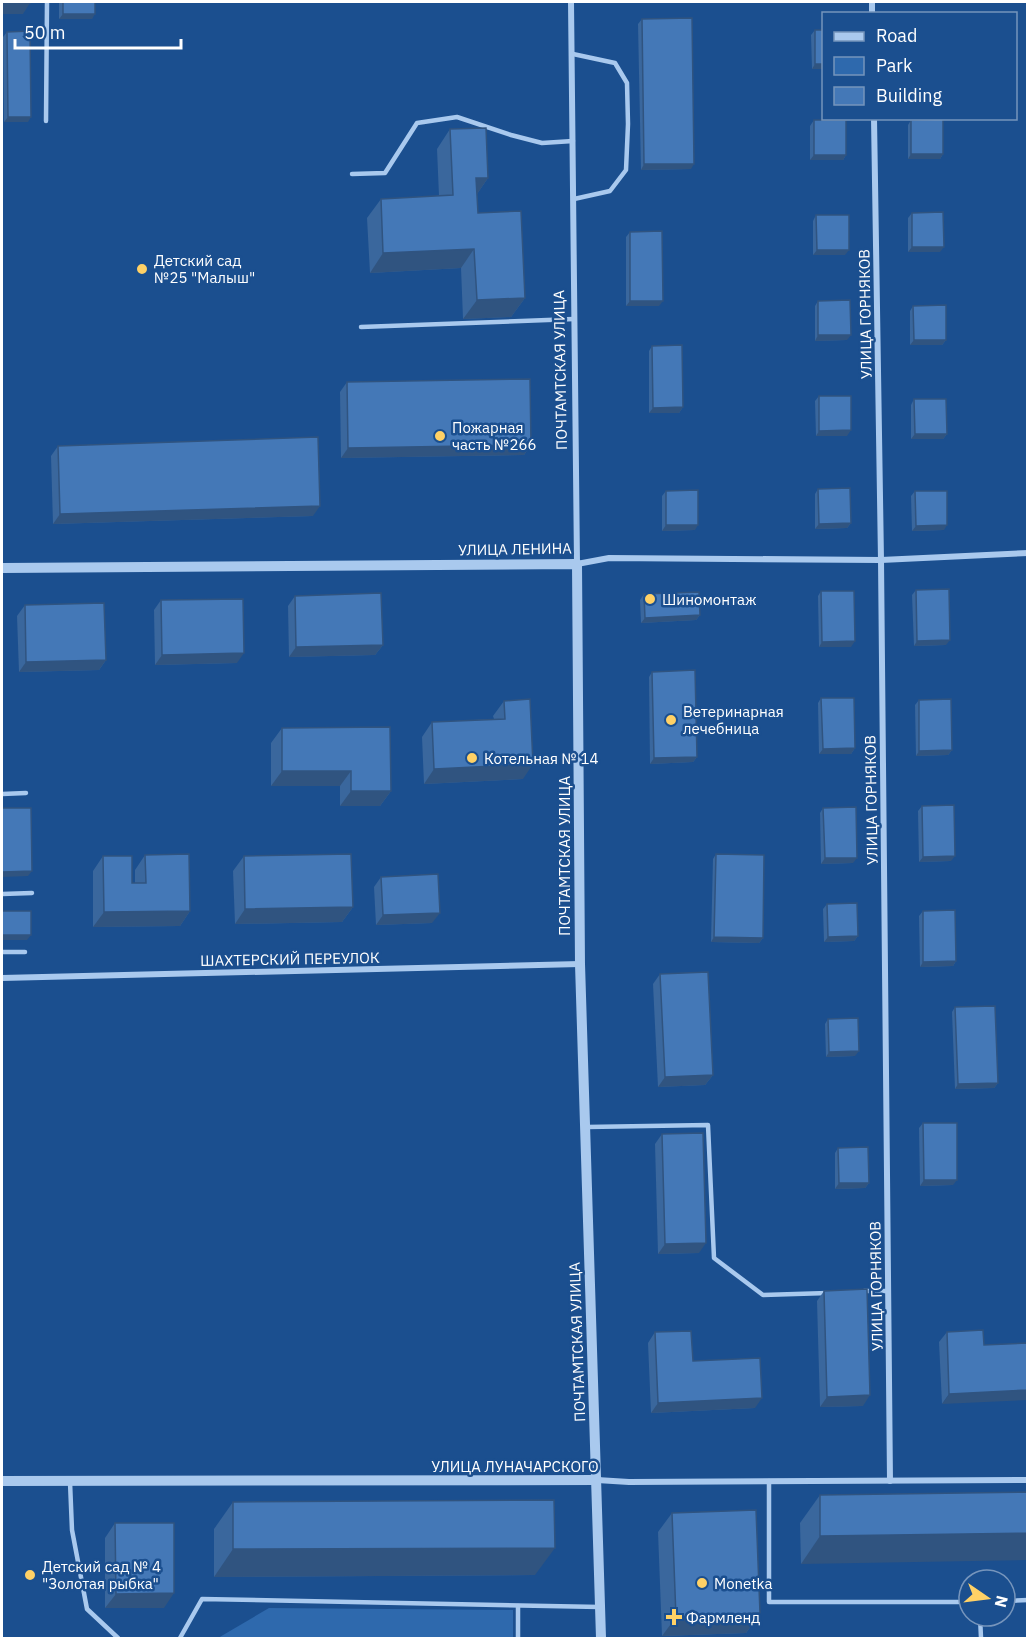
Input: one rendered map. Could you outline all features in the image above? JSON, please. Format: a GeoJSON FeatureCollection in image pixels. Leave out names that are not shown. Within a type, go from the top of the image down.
{"type":"FeatureCollection","features":[{"type":"Feature","properties":{"kind":"street","name":"ПОЧТАМТСКАЯ УЛИЦА"},"geometry":{"type":"LineString","coordinates":[[571,2],[580,964],[601,1638]]}},
{"type":"Feature","properties":{"kind":"street","name":"УЛИЦА ГОРНЯКОВ"},"geometry":{"type":"LineString","coordinates":[[874,120],[890,1481]]}},
{"type":"Feature","properties":{"kind":"street","name":"УЛИЦА ЛЕНИНА"},"geometry":{"type":"LineString","coordinates":[[2,568],[577,564],[609,558],[881,561],[1028,553]]}},
{"type":"Feature","properties":{"kind":"street","name":"ШАХТЕРСКИЙ ПЕРЕУЛОК"},"geometry":{"type":"LineString","coordinates":[[2,978],[580,964]]}},
{"type":"Feature","properties":{"kind":"street","name":"УЛИЦА ЛУНАЧАРСКОГО"},"geometry":{"type":"LineString","coordinates":[[2,1481],[1028,1480]]}},
{"type":"Feature","properties":{"kind":"lane"},"geometry":{"type":"LineString","coordinates":[[46,121],[47,2]]}},
{"type":"Feature","properties":{"kind":"lane"},"geometry":{"type":"LineString","coordinates":[[573,54],[615,63],[627,83],[628,124],[626,170],[610,191],[574,199]]}},
{"type":"Feature","properties":{"kind":"lane"},"geometry":{"type":"LineString","coordinates":[[352,174],[386,173],[417,123],[457,117],[542,143],[573,141]]}},
{"type":"Feature","properties":{"kind":"lane"},"geometry":{"type":"LineString","coordinates":[[361,327],[574,319]]}},
{"type":"Feature","properties":{"kind":"lane"},"geometry":{"type":"LineString","coordinates":[[2,794],[26,794]]}},
{"type":"Feature","properties":{"kind":"lane"},"geometry":{"type":"LineString","coordinates":[[2,894],[32,893]]}},
{"type":"Feature","properties":{"kind":"lane"},"geometry":{"type":"LineString","coordinates":[[2,952],[25,952]]}},
{"type":"Feature","properties":{"kind":"lane"},"geometry":{"type":"LineString","coordinates":[[584,1127],[708,1125],[714,1258],[763,1295],[831,1293]]}},
{"type":"Feature","properties":{"kind":"lane"},"geometry":{"type":"LineString","coordinates":[[854,1292],[888,1291]]}},
{"type":"Feature","properties":{"kind":"lane"},"geometry":{"type":"LineString","coordinates":[[70,1481],[72,1530],[87,1609],[118,1638]]}},
{"type":"Feature","properties":{"kind":"lane"},"geometry":{"type":"LineString","coordinates":[[769,1482],[769,1602],[957,1602]]}},
{"type":"Feature","properties":{"kind":"lane"},"geometry":{"type":"LineString","coordinates":[[180,1638],[202,1599],[600,1606]]}},
{"type":"Feature","properties":{"kind":"lane"},"geometry":{"type":"LineString","coordinates":[[518,1606],[518,1638]]}},
{"type":"Feature","properties":{"kind":"green space"},"geometry":{"type":"Polygon","coordinates":[[[269,1608],[513,1610],[513,1638],[218,1638],[269,1608]]]}},
{"type":"Feature","properties":{"kind":"building"},"geometry":{"type":"Polygon","coordinates":[[[30,2],[30,3],[2,3],[30,2]]]}},
{"type":"Feature","properties":{"kind":"building"},"geometry":{"type":"Polygon","coordinates":[[[63,2],[95,2],[95,14],[63,14],[63,2]]]}},
{"type":"Feature","properties":{"kind":"building"},"geometry":{"type":"Polygon","coordinates":[[[692,18],[694,164],[644,164],[642,19],[692,18]]]}},
{"type":"Feature","properties":{"kind":"building"},"geometry":{"type":"Polygon","coordinates":[[[815,30],[822,30],[822,64],[815,64],[815,30]]]}},
{"type":"Feature","properties":{"kind":"building"},"geometry":{"type":"Polygon","coordinates":[[[30,31],[31,117],[8,117],[7,32],[30,31]]]}},
{"type":"Feature","properties":{"kind":"building"},"geometry":{"type":"Polygon","coordinates":[[[814,120],[846,120],[846,155],[814,155],[814,120]]]}},
{"type":"Feature","properties":{"kind":"building"},"geometry":{"type":"Polygon","coordinates":[[[911,120],[943,120],[943,154],[911,154],[911,120]]]}},
{"type":"Feature","properties":{"kind":"building"},"geometry":{"type":"Polygon","coordinates":[[[486,128],[488,178],[476,178],[478,213],[521,211],[525,298],[477,300],[474,249],[383,253],[381,199],[453,195],[450,129],[486,128]]]}},
{"type":"Feature","properties":{"kind":"building"},"geometry":{"type":"Polygon","coordinates":[[[943,212],[944,247],[912,247],[912,213],[943,212]]]}},
{"type":"Feature","properties":{"kind":"building"},"geometry":{"type":"Polygon","coordinates":[[[816,215],[849,215],[849,250],[817,250],[816,215]]]}},
{"type":"Feature","properties":{"kind":"building"},"geometry":{"type":"Polygon","coordinates":[[[662,231],[663,301],[630,301],[630,232],[662,231]]]}},
{"type":"Feature","properties":{"kind":"building"},"geometry":{"type":"Polygon","coordinates":[[[850,300],[851,335],[818,335],[818,301],[850,300]]]}},
{"type":"Feature","properties":{"kind":"building"},"geometry":{"type":"Polygon","coordinates":[[[946,305],[946,340],[914,340],[913,306],[946,305]]]}},
{"type":"Feature","properties":{"kind":"building"},"geometry":{"type":"Polygon","coordinates":[[[682,345],[683,407],[653,408],[652,346],[682,345]]]}},
{"type":"Feature","properties":{"kind":"building"},"geometry":{"type":"Polygon","coordinates":[[[530,379],[531,445],[348,448],[347,382],[530,379]]]}},
{"type":"Feature","properties":{"kind":"building"},"geometry":{"type":"Polygon","coordinates":[[[819,396],[851,396],[851,430],[819,431],[819,396]]]}},
{"type":"Feature","properties":{"kind":"building"},"geometry":{"type":"Polygon","coordinates":[[[914,399],[946,399],[947,434],[915,434],[914,399]]]}},
{"type":"Feature","properties":{"kind":"building"},"geometry":{"type":"Polygon","coordinates":[[[318,437],[320,506],[60,514],[58,446],[318,437]]]}},
{"type":"Feature","properties":{"kind":"building"},"geometry":{"type":"Polygon","coordinates":[[[850,488],[851,523],[819,524],[818,489],[850,488]]]}},
{"type":"Feature","properties":{"kind":"building"},"geometry":{"type":"Polygon","coordinates":[[[698,490],[698,525],[666,525],[666,491],[698,490]]]}},
{"type":"Feature","properties":{"kind":"building"},"geometry":{"type":"Polygon","coordinates":[[[915,491],[947,491],[947,525],[916,526],[915,491]]]}},
{"type":"Feature","properties":{"kind":"building"},"geometry":{"type":"Polygon","coordinates":[[[949,589],[950,640],[917,641],[916,590],[949,589]]]}},
{"type":"Feature","properties":{"kind":"building"},"geometry":{"type":"Polygon","coordinates":[[[821,591],[854,591],[855,641],[822,642],[821,591]]]}},
{"type":"Feature","properties":{"kind":"building"},"geometry":{"type":"Polygon","coordinates":[[[699,592],[700,615],[645,618],[644,594],[699,592]]]}},
{"type":"Feature","properties":{"kind":"building"},"geometry":{"type":"Polygon","coordinates":[[[381,593],[383,645],[296,647],[295,596],[381,593]]]}},
{"type":"Feature","properties":{"kind":"building"},"geometry":{"type":"Polygon","coordinates":[[[243,599],[244,653],[162,655],[161,600],[243,599]]]}},
{"type":"Feature","properties":{"kind":"building"},"geometry":{"type":"Polygon","coordinates":[[[104,603],[106,660],[26,662],[25,605],[104,603]]]}},
{"type":"Feature","properties":{"kind":"building","name":"Ветеринарная лечебница"},"geometry":{"type":"Polygon","coordinates":[[[695,670],[697,757],[654,758],[652,672],[695,670]]]}},
{"type":"Feature","properties":{"kind":"building"},"geometry":{"type":"Polygon","coordinates":[[[821,698],[854,698],[855,748],[823,749],[821,698]]]}},
{"type":"Feature","properties":{"kind":"building","name":"Котельная № 14"},"geometry":{"type":"Polygon","coordinates":[[[530,699],[533,764],[434,769],[432,722],[505,719],[504,701],[530,699]]]}},
{"type":"Feature","properties":{"kind":"building"},"geometry":{"type":"Polygon","coordinates":[[[951,699],[952,750],[919,751],[919,700],[951,699]]]}},
{"type":"Feature","properties":{"kind":"building"},"geometry":{"type":"Polygon","coordinates":[[[390,727],[391,791],[351,791],[351,771],[282,771],[282,728],[390,727]]]}},
{"type":"Feature","properties":{"kind":"building"},"geometry":{"type":"Polygon","coordinates":[[[954,805],[955,856],[923,857],[922,806],[954,805]]]}},
{"type":"Feature","properties":{"kind":"building"},"geometry":{"type":"Polygon","coordinates":[[[856,807],[857,858],[825,858],[823,808],[856,807]]]}},
{"type":"Feature","properties":{"kind":"building"},"geometry":{"type":"Polygon","coordinates":[[[2,808],[31,808],[32,871],[2,872],[2,808]]]}},
{"type":"Feature","properties":{"kind":"building"},"geometry":{"type":"Polygon","coordinates":[[[189,854],[190,911],[104,912],[103,856],[132,856],[132,883],[146,883],[145,855],[189,854]]]}},
{"type":"Feature","properties":{"kind":"building"},"geometry":{"type":"Polygon","coordinates":[[[351,854],[353,907],[245,909],[244,856],[351,854]]]}},
{"type":"Feature","properties":{"kind":"building"},"geometry":{"type":"Polygon","coordinates":[[[716,854],[764,855],[763,938],[714,937],[716,854]]]}},
{"type":"Feature","properties":{"kind":"building"},"geometry":{"type":"Polygon","coordinates":[[[438,874],[440,913],[383,915],[381,877],[438,874]]]}},
{"type":"Feature","properties":{"kind":"building"},"geometry":{"type":"Polygon","coordinates":[[[857,903],[858,936],[828,937],[827,904],[857,903]]]}},
{"type":"Feature","properties":{"kind":"building"},"geometry":{"type":"Polygon","coordinates":[[[955,910],[956,961],[923,962],[923,911],[955,910]]]}},
{"type":"Feature","properties":{"kind":"building"},"geometry":{"type":"Polygon","coordinates":[[[2,911],[31,911],[31,935],[2,935],[2,911]]]}},
{"type":"Feature","properties":{"kind":"building"},"geometry":{"type":"Polygon","coordinates":[[[708,972],[713,1075],[665,1077],[660,974],[708,972]]]}},
{"type":"Feature","properties":{"kind":"building"},"geometry":{"type":"Polygon","coordinates":[[[995,1006],[998,1083],[958,1084],[955,1007],[995,1006]]]}},
{"type":"Feature","properties":{"kind":"building"},"geometry":{"type":"Polygon","coordinates":[[[858,1018],[859,1051],[829,1052],[828,1019],[858,1018]]]}},
{"type":"Feature","properties":{"kind":"building"},"geometry":{"type":"Polygon","coordinates":[[[923,1123],[957,1123],[957,1180],[924,1180],[923,1123]]]}},
{"type":"Feature","properties":{"kind":"building"},"geometry":{"type":"Polygon","coordinates":[[[703,1133],[706,1243],[665,1244],[662,1134],[703,1133]]]}},
{"type":"Feature","properties":{"kind":"building"},"geometry":{"type":"Polygon","coordinates":[[[868,1147],[869,1183],[839,1183],[838,1148],[868,1147]]]}},
{"type":"Feature","properties":{"kind":"building"},"geometry":{"type":"Polygon","coordinates":[[[867,1289],[870,1395],[827,1397],[824,1291],[867,1289]]]}},
{"type":"Feature","properties":{"kind":"building"},"geometry":{"type":"Polygon","coordinates":[[[983,1330],[984,1345],[1028,1343],[1028,1390],[949,1394],[947,1332],[983,1330]]]}},
{"type":"Feature","properties":{"kind":"building"},"geometry":{"type":"Polygon","coordinates":[[[691,1331],[693,1361],[760,1358],[762,1398],[658,1403],[655,1332],[691,1331]]]}},
{"type":"Feature","properties":{"kind":"building"},"geometry":{"type":"Polygon","coordinates":[[[1028,1492],[1028,1533],[820,1536],[820,1495],[1028,1492]]]}},
{"type":"Feature","properties":{"kind":"building"},"geometry":{"type":"Polygon","coordinates":[[[554,1500],[555,1548],[233,1549],[233,1502],[554,1500]]]}},
{"type":"Feature","properties":{"kind":"building","name":"Monetka"},"geometry":{"type":"Polygon","coordinates":[[[756,1510],[760,1613],[676,1617],[672,1513],[756,1510]]]}},
{"type":"Feature","properties":{"kind":"building"},"geometry":{"type":"Polygon","coordinates":[[[115,1523],[174,1523],[174,1593],[116,1594],[115,1523]]]}},
{"type":"Feature","properties":{"kind":"place","name":"Детский сад №25 \"Малыш\""},"geometry":{"type":"Point","coordinates":[142,269]}},
{"type":"Feature","properties":{"kind":"place","name":"Пожарная часть №266"},"geometry":{"type":"Point","coordinates":[440,436]}},
{"type":"Feature","properties":{"kind":"place","name":"Шиномонтаж"},"geometry":{"type":"Point","coordinates":[650,599]}},
{"type":"Feature","properties":{"kind":"place","name":"Ветеринарная лечебница"},"geometry":{"type":"Point","coordinates":[671,720]}},
{"type":"Feature","properties":{"kind":"place","name":"Котельная № 14"},"geometry":{"type":"Point","coordinates":[472,758]}},
{"type":"Feature","properties":{"kind":"place","name":"Детский сад № 4 \"Золотая рыбка\""},"geometry":{"type":"Point","coordinates":[30,1575]}},
{"type":"Feature","properties":{"kind":"place","name":"Monetka"},"geometry":{"type":"Point","coordinates":[702,1583]}},
{"type":"Feature","properties":{"kind":"place","name":"Фармленд"},"geometry":{"type":"Point","coordinates":[674,1617]}}]}
